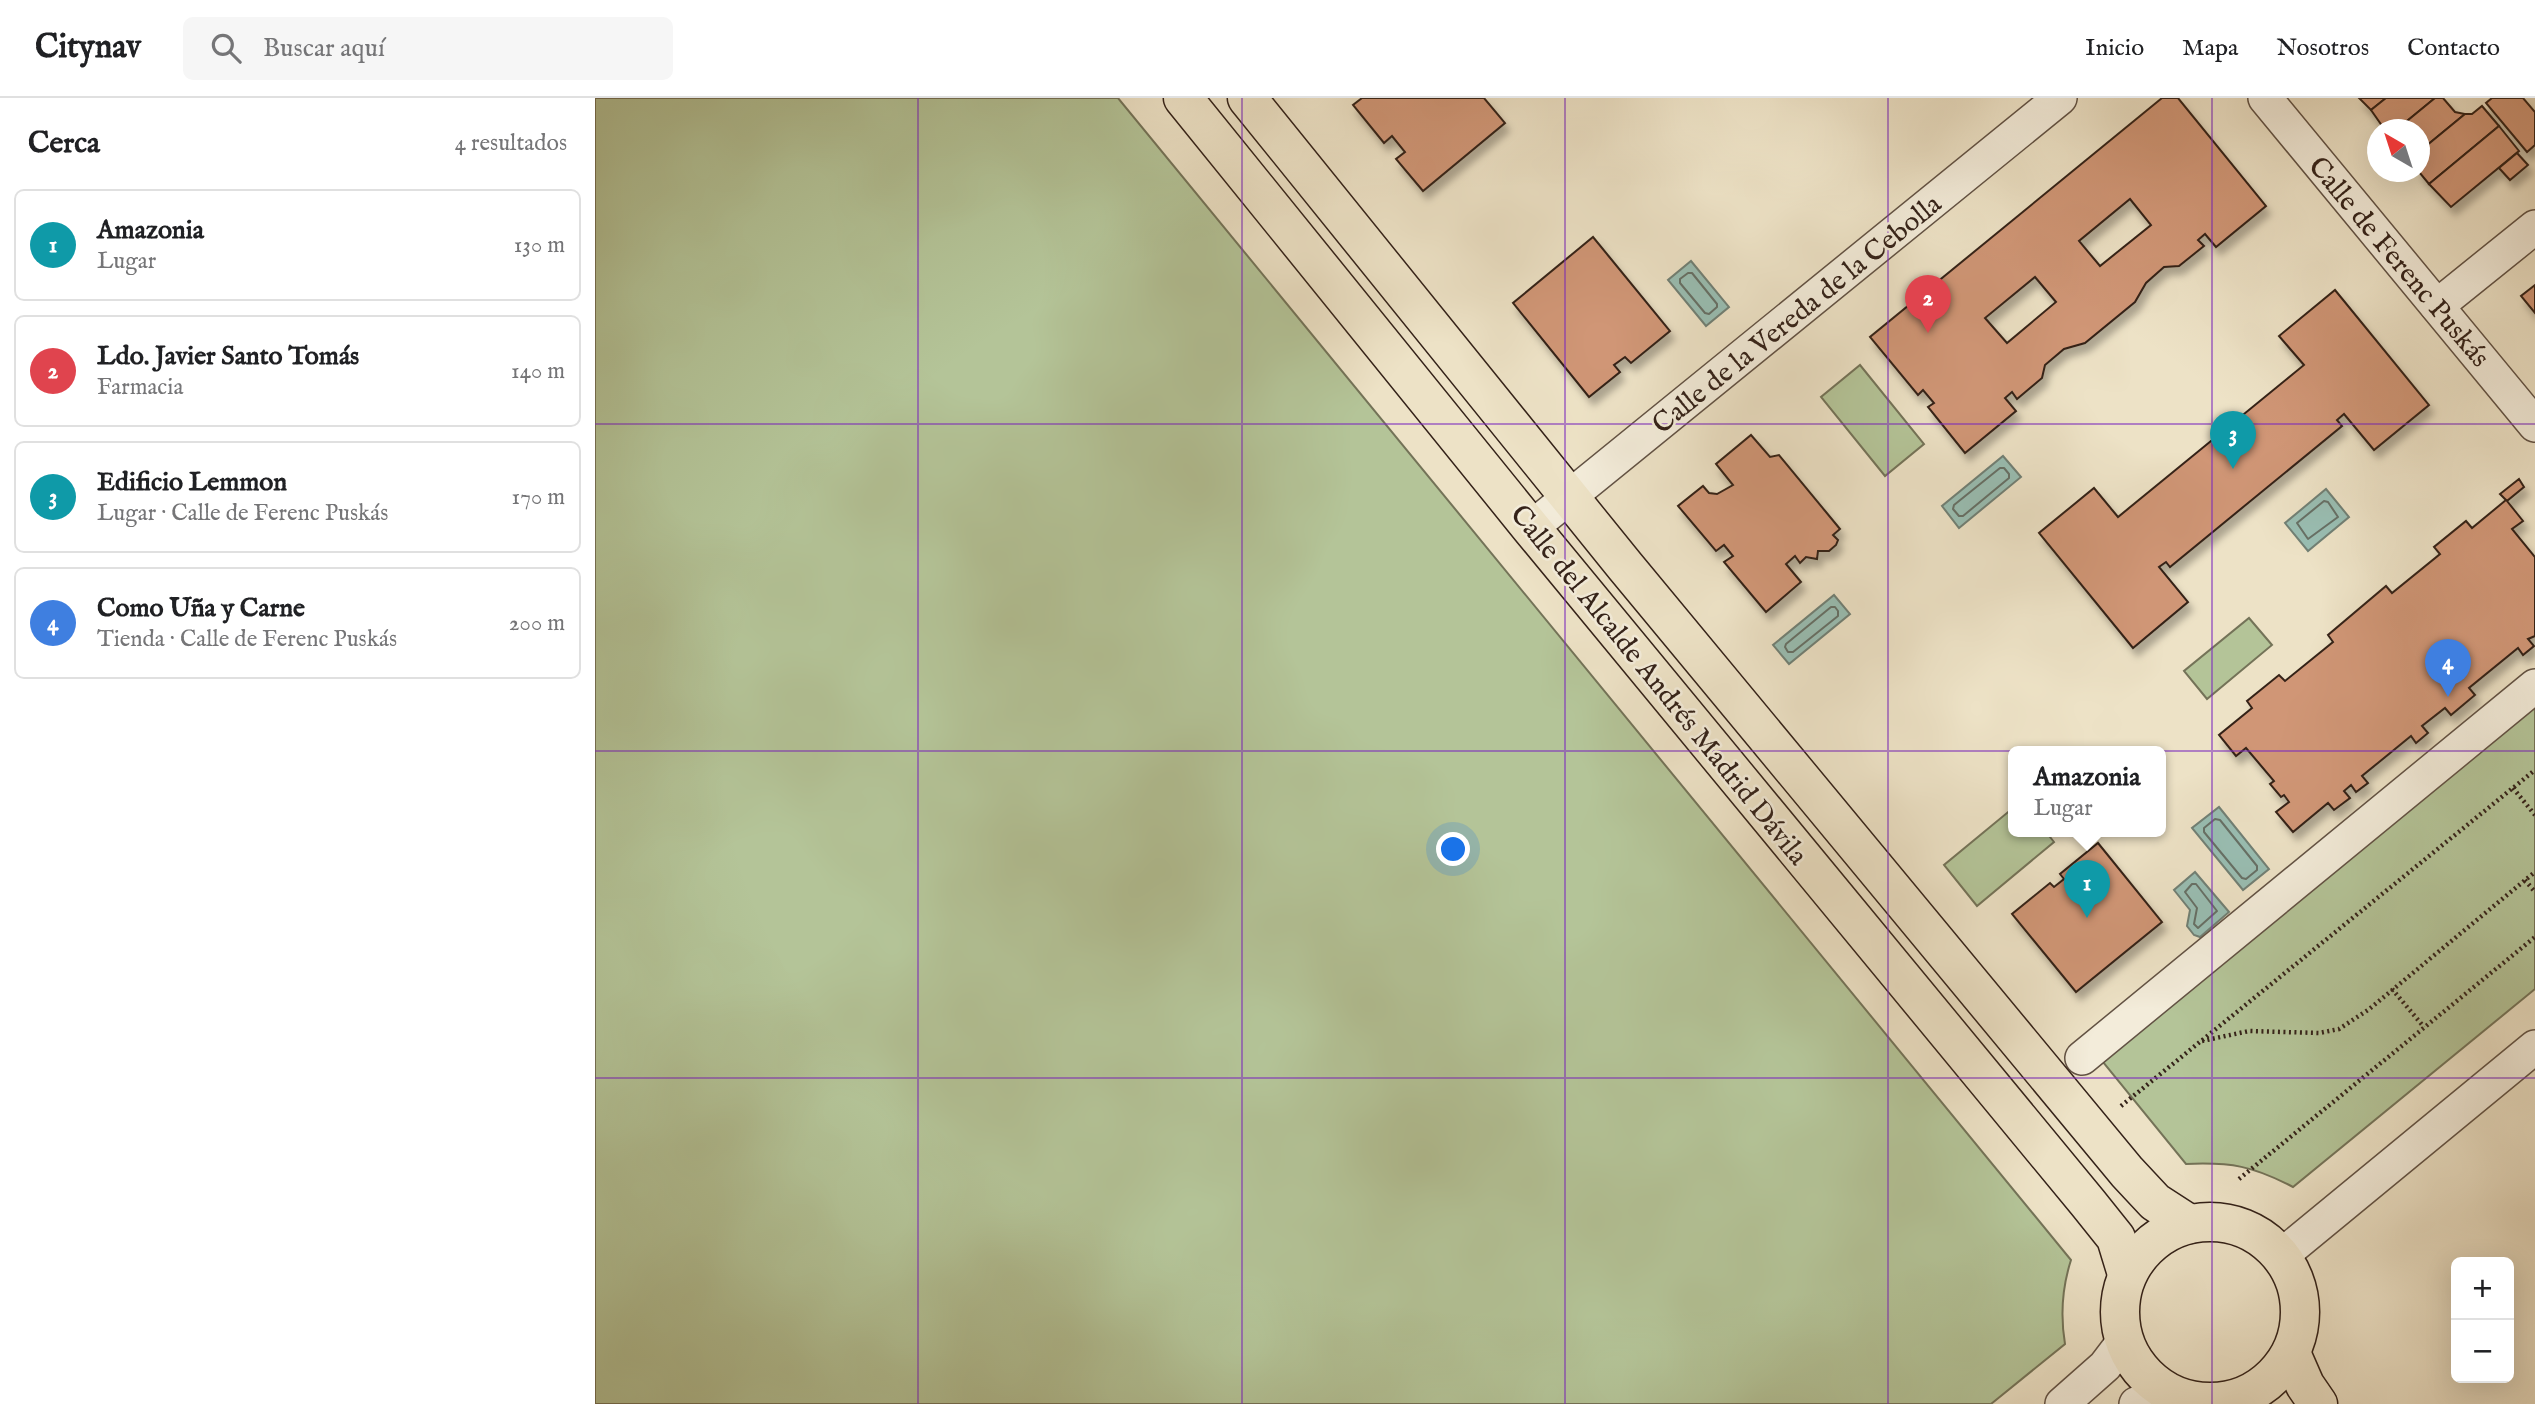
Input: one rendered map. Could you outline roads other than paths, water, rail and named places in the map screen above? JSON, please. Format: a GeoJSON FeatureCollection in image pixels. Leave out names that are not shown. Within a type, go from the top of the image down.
{"type":"FeatureCollection","features":[{"type":"Feature","properties":{"kind":"main road","name":"Calle del Alcalde Andrés Madrid Dávila"},"geometry":{"type":"LineString","coordinates":[[1183,98],[1531,528],[2116,1238],[2127,1274]]}},
{"type":"Feature","properties":{"kind":"main road","name":"Calle del Alcalde Andrés Madrid Dávila"},"geometry":{"type":"LineString","coordinates":[[1248,98],[1625,566],[2127,1172],[2155,1202],[2189,1224]]}},
{"type":"Feature","properties":{"kind":"main road"},"geometry":{"type":"LineString","coordinates":[[2209,1221],[2249,1230],[2267,1241],[2281,1256],[2292,1273],[2299,1293],[2301,1313],[2291,1353],[2277,1373],[2240,1401],[2151,1398],[2148,1378],[2134,1361],[2124,1341],[2120,1319],[2121,1296],[2127,1274],[2143,1251],[2164,1234],[2189,1224],[2209,1221]]}},
{"type":"Feature","properties":{"kind":"main road"},"geometry":{"type":"LineString","coordinates":[[2291,1353],[2305,1385],[2318,1404]]}},
{"type":"Feature","properties":{"kind":"street","name":"Calle de la Vereda de la Cebolla"},"geometry":{"type":"LineString","coordinates":[[1531,528],[2060,98]]}},
{"type":"Feature","properties":{"kind":"street","name":"Calle de Ferenc Puskás"},"geometry":{"type":"LineString","coordinates":[[2265,98],[2535,425]]}},
{"type":"Feature","properties":{"kind":"street"},"geometry":{"type":"LineString","coordinates":[[2437,306],[2535,227]]}},
{"type":"Feature","properties":{"kind":"street"},"geometry":{"type":"LineString","coordinates":[[2082,1058],[2535,686]]}},
{"type":"Feature","properties":{"kind":"street"},"geometry":{"type":"LineString","coordinates":[[2281,1256],[2535,1047]]}},
{"type":"Feature","properties":{"kind":"street"},"geometry":{"type":"LineString","coordinates":[[2062,1404],[2105,1366],[2124,1341]]}},
{"type":"Feature","properties":{"kind":"water"},"geometry":{"type":"Polygon","coordinates":[[[1691,261],[1729,307],[1706,326],[1668,280],[1691,261]]]}},
{"type":"Feature","properties":{"kind":"water"},"geometry":{"type":"Polygon","coordinates":[[[2003,456],[2021,477],[1959,528],[1942,506],[2003,456]]]}},
{"type":"Feature","properties":{"kind":"water"},"geometry":{"type":"Polygon","coordinates":[[[2326,489],[2349,517],[2308,551],[2285,523],[2326,489]]]}},
{"type":"Feature","properties":{"kind":"water"},"geometry":{"type":"Polygon","coordinates":[[[1834,595],[1850,614],[1789,664],[1773,645],[1834,595]]]}},
{"type":"Feature","properties":{"kind":"water"},"geometry":{"type":"Polygon","coordinates":[[[2219,807],[2269,869],[2243,890],[2192,828],[2219,807]]]}},
{"type":"Feature","properties":{"kind":"water"},"geometry":{"type":"Polygon","coordinates":[[[2195,872],[2229,912],[2200,937],[2194,935],[2187,926],[2190,910],[2174,890],[2195,872]]]}},
{"type":"Feature","properties":{"kind":"place","name":"Ldo. Javier Santo Tomás"},"geometry":{"type":"Point","coordinates":[1928,333]}},
{"type":"Feature","properties":{"kind":"place","name":"Edificio Lemmon"},"geometry":{"type":"Point","coordinates":[2233,469]}},
{"type":"Feature","properties":{"kind":"place","name":"Como Uña y Carne"},"geometry":{"type":"Point","coordinates":[2448,697]}},
{"type":"Feature","properties":{"kind":"place","name":"Amazonia"},"geometry":{"type":"Point","coordinates":[2087,918]}}]}
